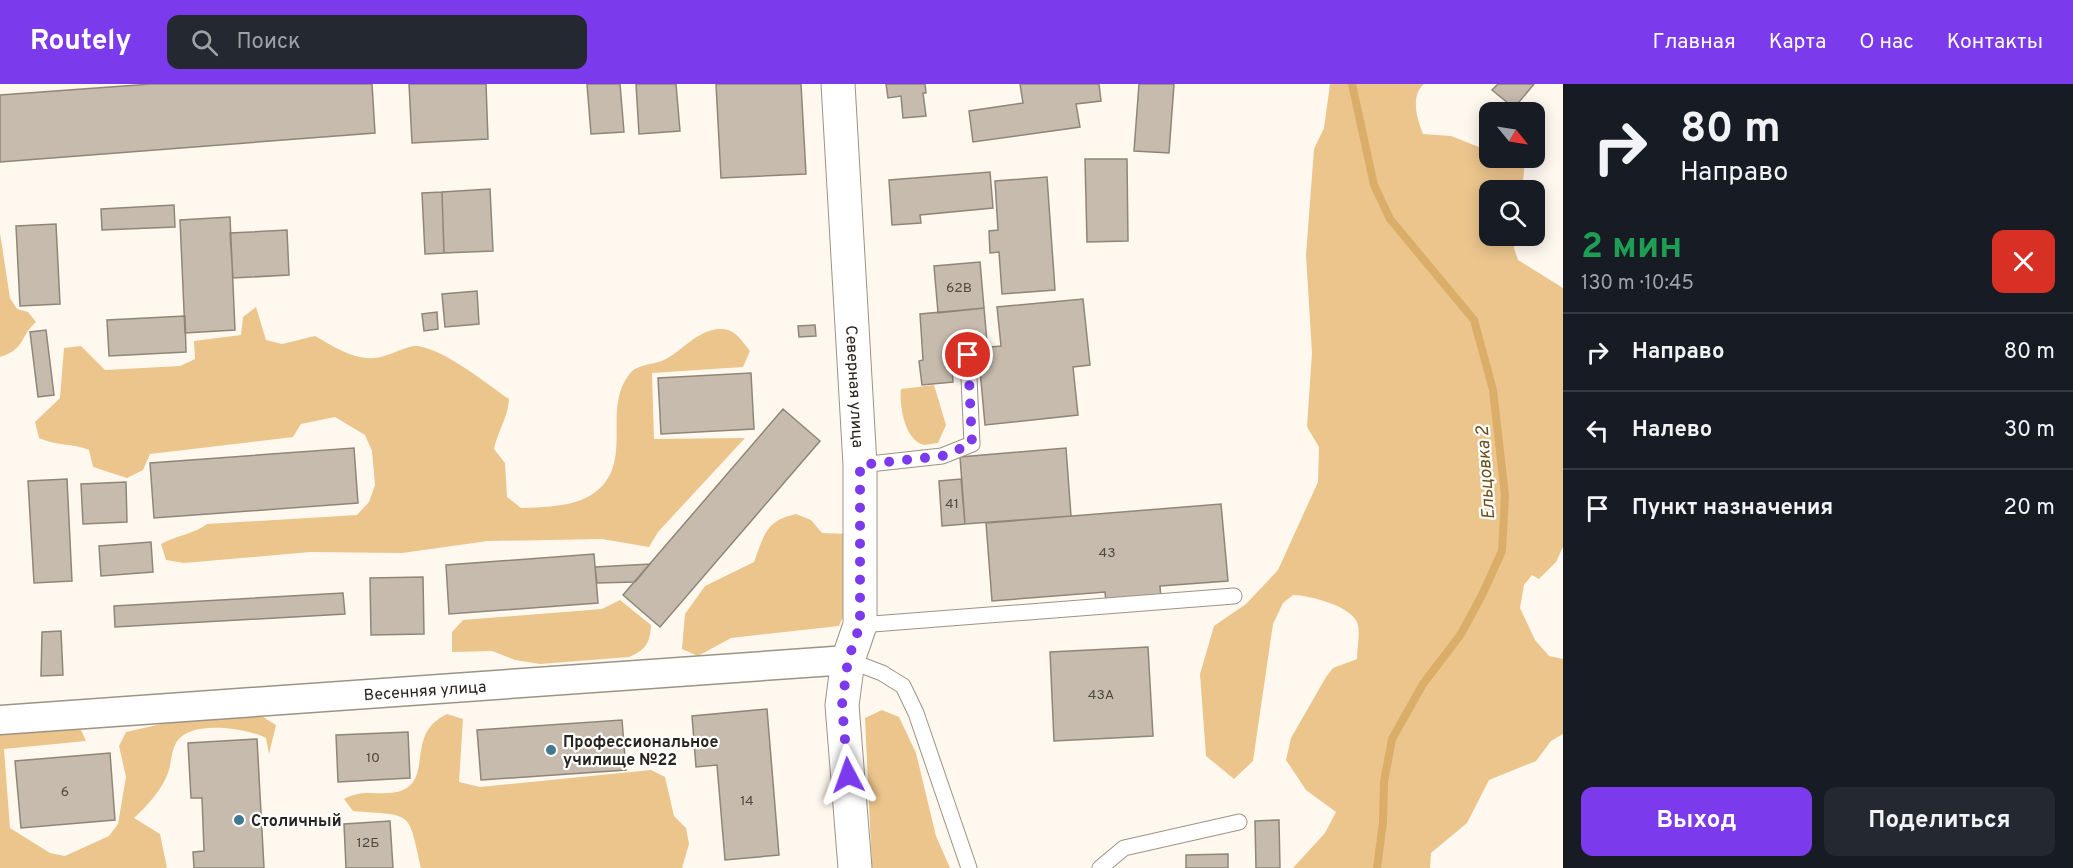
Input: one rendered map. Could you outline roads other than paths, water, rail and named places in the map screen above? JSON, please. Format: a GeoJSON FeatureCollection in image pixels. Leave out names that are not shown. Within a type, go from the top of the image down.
{"type":"FeatureCollection","features":[{"type":"Feature","properties":{"kind":"street","name":"Северная улица"},"geometry":{"type":"LineString","coordinates":[[838,84],[860,465],[860,625],[848,660],[842,705],[855,868]]}},
{"type":"Feature","properties":{"kind":"street","name":"Весенняя улица"},"geometry":{"type":"LineString","coordinates":[[0,720],[848,660]]}},
{"type":"Feature","properties":{"kind":"lane"},"geometry":{"type":"LineString","coordinates":[[860,465],[942,456],[972,444],[968,355]]}},
{"type":"Feature","properties":{"kind":"lane"},"geometry":{"type":"LineString","coordinates":[[860,625],[1234,596]]}},
{"type":"Feature","properties":{"kind":"lane"},"geometry":{"type":"LineString","coordinates":[[848,660],[882,673],[903,686],[916,712],[969,868]]}},
{"type":"Feature","properties":{"kind":"lane"},"geometry":{"type":"LineString","coordinates":[[1100,868],[1124,848],[1239,822]]}},
{"type":"Feature","properties":{"kind":"waterway","name":"Ельцовка 2"},"geometry":{"type":"LineString","coordinates":[[1352,84],[1374,185],[1390,219],[1474,320],[1493,390],[1505,495],[1502,551],[1482,595],[1461,634],[1423,684],[1392,739],[1384,782],[1383,822],[1377,868]]}},
{"type":"Feature","properties":{"kind":"place","name":"Профессиональное училище №22"},"geometry":{"type":"Point","coordinates":[551,750]}},
{"type":"Feature","properties":{"kind":"place","name":"Столичный"},"geometry":{"type":"Point","coordinates":[239,820]}}]}
